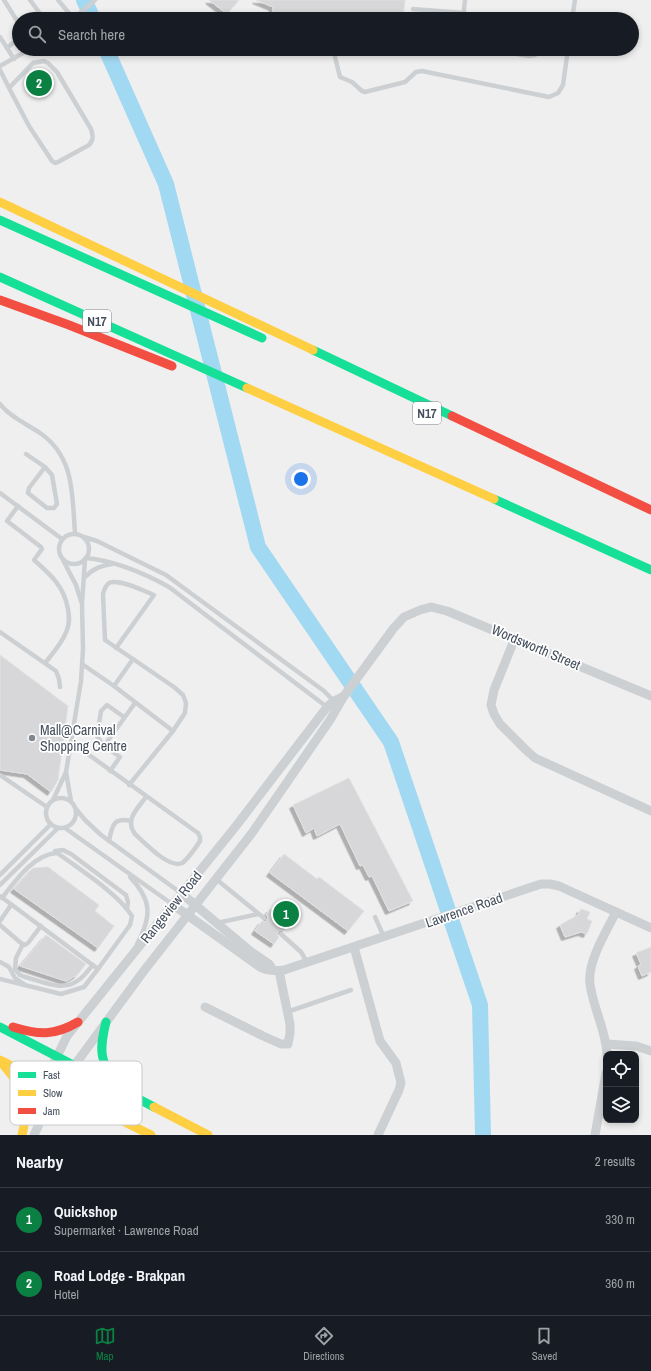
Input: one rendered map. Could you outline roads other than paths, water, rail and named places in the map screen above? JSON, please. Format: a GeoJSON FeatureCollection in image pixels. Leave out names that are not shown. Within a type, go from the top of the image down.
{"type":"FeatureCollection","features":[{"type":"Feature","properties":{"kind":"main road"},"geometry":{"type":"LineString","coordinates":[[0,201],[651,510]]}},
{"type":"Feature","properties":{"kind":"main road"},"geometry":{"type":"LineString","coordinates":[[0,220],[268,341]]}},
{"type":"Feature","properties":{"kind":"main road","name":"N17"},"geometry":{"type":"LineString","coordinates":[[0,277],[651,570]]}},
{"type":"Feature","properties":{"kind":"main road"},"geometry":{"type":"LineString","coordinates":[[0,300],[69,325],[179,369]]}},
{"type":"Feature","properties":{"kind":"main road"},"geometry":{"type":"LineString","coordinates":[[200,377],[322,422]]}},
{"type":"Feature","properties":{"kind":"main road","name":"N17"},"geometry":{"type":"LineString","coordinates":[[355,380],[651,514]]}},
{"type":"Feature","properties":{"kind":"main road"},"geometry":{"type":"LineString","coordinates":[[0,1026],[48,1035],[67,1029],[78,1022]]}},
{"type":"Feature","properties":{"kind":"main road"},"geometry":{"type":"LineString","coordinates":[[103,1061],[100,1048],[106,1022]]}},
{"type":"Feature","properties":{"kind":"main road"},"geometry":{"type":"LineString","coordinates":[[0,1026],[65,1061]]}},
{"type":"Feature","properties":{"kind":"main road"},"geometry":{"type":"LineString","coordinates":[[0,1061],[10,1066]]}},
{"type":"Feature","properties":{"kind":"main road"},"geometry":{"type":"LineString","coordinates":[[0,1061],[10,1074]]}},
{"type":"Feature","properties":{"kind":"main road"},"geometry":{"type":"LineString","coordinates":[[142,1102],[208,1135]]}},
{"type":"Feature","properties":{"kind":"main road"},"geometry":{"type":"LineString","coordinates":[[22,1135],[24,1125]]}},
{"type":"Feature","properties":{"kind":"main road"},"geometry":{"type":"LineString","coordinates":[[131,1125],[151,1135]]}},
{"type":"Feature","properties":{"kind":"street","name":"Wordsworth Street"},"geometry":{"type":"LineString","coordinates":[[420,610],[431,607],[438,608],[515,638],[651,696]]}},
{"type":"Feature","properties":{"kind":"street","name":"Rangeview Road"},"geometry":{"type":"LineString","coordinates":[[54,1061],[67,1036],[78,1022],[333,705],[344,696],[399,623],[408,615],[420,610]]}},
{"type":"Feature","properties":{"kind":"street"},"geometry":{"type":"LineString","coordinates":[[515,638],[492,696],[491,705],[498,720],[526,750],[536,758],[651,811]]}},
{"type":"Feature","properties":{"kind":"street","name":"Rangeview Road"},"geometry":{"type":"LineString","coordinates":[[78,1061],[252,833],[334,714],[333,705]]}},
{"type":"Feature","properties":{"kind":"street","name":"Lawrence Road"},"geometry":{"type":"LineString","coordinates":[[276,970],[384,938],[532,886],[550,884],[559,886],[651,928]]}},
{"type":"Feature","properties":{"kind":"street"},"geometry":{"type":"LineString","coordinates":[[181,894],[250,951],[270,964],[276,970],[290,1028],[289,1044],[282,1044],[205,1007]]}},
{"type":"Feature","properties":{"kind":"street"},"geometry":{"type":"LineString","coordinates":[[172,904],[260,967],[269,970],[276,970]]}},
{"type":"Feature","properties":{"kind":"street"},"geometry":{"type":"LineString","coordinates":[[607,1051],[607,1044],[592,992],[590,975],[596,953],[616,912]]}},
{"type":"Feature","properties":{"kind":"street"},"geometry":{"type":"LineString","coordinates":[[354,947],[379,1036],[385,1049],[396,1063],[401,1083],[378,1135]]}},
{"type":"Feature","properties":{"kind":"street"},"geometry":{"type":"LineString","coordinates":[[607,1044],[630,1045],[651,1051]]}},
{"type":"Feature","properties":{"kind":"street"},"geometry":{"type":"LineString","coordinates":[[596,1135],[604,1087]]}},
{"type":"Feature","properties":{"kind":"street","name":"Rangeview Road"},"geometry":{"type":"LineString","coordinates":[[22,1135],[26,1125]]}},
{"type":"Feature","properties":{"kind":"street","name":"Rangeview Road"},"geometry":{"type":"LineString","coordinates":[[34,1135],[39,1125]]}},
{"type":"Feature","properties":{"kind":"lane"},"geometry":{"type":"LineString","coordinates":[[4,0],[12,13]]}},
{"type":"Feature","properties":{"kind":"lane"},"geometry":{"type":"LineString","coordinates":[[30,0],[38,12]]}},
{"type":"Feature","properties":{"kind":"lane"},"geometry":{"type":"LineString","coordinates":[[58,0],[69,12]]}},
{"type":"Feature","properties":{"kind":"lane"},"geometry":{"type":"LineString","coordinates":[[464,12],[465,0]]}},
{"type":"Feature","properties":{"kind":"lane"},"geometry":{"type":"LineString","coordinates":[[573,12],[575,0]]}},
{"type":"Feature","properties":{"kind":"lane"},"geometry":{"type":"LineString","coordinates":[[82,12],[93,2]]}},
{"type":"Feature","properties":{"kind":"lane"},"geometry":{"type":"LineString","coordinates":[[413,9],[451,12]]}},
{"type":"Feature","properties":{"kind":"lane"},"geometry":{"type":"LineString","coordinates":[[0,37],[12,56]]}},
{"type":"Feature","properties":{"kind":"lane"},"geometry":{"type":"LineString","coordinates":[[7,48],[12,44]]}},
{"type":"Feature","properties":{"kind":"lane"},"geometry":{"type":"LineString","coordinates":[[0,66],[19,56]]}},
{"type":"Feature","properties":{"kind":"lane"},"geometry":{"type":"LineString","coordinates":[[335,56],[340,77],[352,82],[362,91],[366,92],[405,82],[416,72],[422,71],[549,97],[558,93],[563,86],[567,56]]}},
{"type":"Feature","properties":{"kind":"lane"},"geometry":{"type":"LineString","coordinates":[[0,70],[9,88],[29,126],[52,161],[58,162],[92,142],[93,135],[91,129],[57,72],[48,63],[44,61],[33,63],[9,88]]}},
{"type":"Feature","properties":{"kind":"lane"},"geometry":{"type":"LineString","coordinates":[[0,404],[8,413],[49,440],[64,458],[70,478],[75,533]]}},
{"type":"Feature","properties":{"kind":"lane"},"geometry":{"type":"LineString","coordinates":[[26,454],[45,467],[53,476],[57,504],[54,508],[47,508],[28,493],[29,488],[45,467]]}},
{"type":"Feature","properties":{"kind":"lane"},"geometry":{"type":"LineString","coordinates":[[0,493],[62,539]]}},
{"type":"Feature","properties":{"kind":"lane"},"geometry":{"type":"LineString","coordinates":[[18,506],[7,520],[41,547],[41,550],[34,560],[53,576],[59,585],[66,598],[70,618],[67,630],[60,643],[45,663]]}},
{"type":"Feature","properties":{"kind":"lane"},"geometry":{"type":"LineString","coordinates":[[82,604],[76,585],[61,558],[58,548],[62,539],[75,533],[97,541],[171,579],[324,691],[333,705]]}},
{"type":"Feature","properties":{"kind":"lane"},"geometry":{"type":"LineString","coordinates":[[76,810],[77,814],[73,823],[66,828],[58,828],[50,824],[46,816],[47,807],[53,800],[66,772],[81,681],[82,604],[86,559],[89,545],[84,537]]}},
{"type":"Feature","properties":{"kind":"lane"},"geometry":{"type":"LineString","coordinates":[[61,558],[71,564],[79,563],[86,559],[114,563],[154,579],[168,587],[333,705]]}},
{"type":"Feature","properties":{"kind":"lane"},"geometry":{"type":"LineString","coordinates":[[84,578],[91,571],[100,566],[114,563]]}},
{"type":"Feature","properties":{"kind":"lane"},"geometry":{"type":"LineString","coordinates":[[116,648],[154,595],[136,588],[113,582],[104,588],[103,594],[105,640],[116,648],[174,687],[184,698],[186,706],[185,713],[173,731],[129,784]]}},
{"type":"Feature","properties":{"kind":"lane"},"geometry":{"type":"LineString","coordinates":[[0,632],[56,671],[60,687]]}},
{"type":"Feature","properties":{"kind":"lane"},"geometry":{"type":"LineString","coordinates":[[114,686],[133,659]]}},
{"type":"Feature","properties":{"kind":"lane"},"geometry":{"type":"LineString","coordinates":[[82,664],[114,686],[173,731]]}},
{"type":"Feature","properties":{"kind":"lane"},"geometry":{"type":"LineString","coordinates":[[104,746],[135,703]]}},
{"type":"Feature","properties":{"kind":"lane"},"geometry":{"type":"LineString","coordinates":[[110,771],[120,758],[104,746],[97,738],[96,734],[101,711],[105,706],[108,706],[124,717]]}},
{"type":"Feature","properties":{"kind":"lane"},"geometry":{"type":"LineString","coordinates":[[71,742],[198,833],[200,837],[199,842],[184,861],[176,864],[170,863],[135,834],[131,828],[130,821],[132,816],[146,797]]}},
{"type":"Feature","properties":{"kind":"lane"},"geometry":{"type":"LineString","coordinates":[[66,772],[71,801],[84,820],[181,894]]}},
{"type":"Feature","properties":{"kind":"lane"},"geometry":{"type":"LineString","coordinates":[[0,775],[47,807]]}},
{"type":"Feature","properties":{"kind":"lane"},"geometry":{"type":"LineString","coordinates":[[53,800],[62,797],[71,801]]}},
{"type":"Feature","properties":{"kind":"lane"},"geometry":{"type":"LineString","coordinates":[[110,841],[112,830],[116,822],[118,820],[130,821]]}},
{"type":"Feature","properties":{"kind":"lane"},"geometry":{"type":"LineString","coordinates":[[1,873],[50,824]]}},
{"type":"Feature","properties":{"kind":"lane"},"geometry":{"type":"LineString","coordinates":[[0,885],[58,828]]}},
{"type":"Feature","properties":{"kind":"lane"},"geometry":{"type":"LineString","coordinates":[[66,828],[172,904]]}},
{"type":"Feature","properties":{"kind":"lane"},"geometry":{"type":"LineString","coordinates":[[98,969],[1,897],[22,873],[44,856],[57,850],[63,850],[71,854],[126,895],[128,902],[127,909]]}},
{"type":"Feature","properties":{"kind":"lane"},"geometry":{"type":"LineString","coordinates":[[0,979],[59,994],[84,987],[130,925],[132,916],[112,894],[64,857],[58,853],[52,853]]}},
{"type":"Feature","properties":{"kind":"lane"},"geometry":{"type":"LineString","coordinates":[[120,867],[138,885],[143,893],[148,912],[143,933],[126,962]]}},
{"type":"Feature","properties":{"kind":"lane"},"geometry":{"type":"LineString","coordinates":[[216,879],[264,918]]}},
{"type":"Feature","properties":{"kind":"lane"},"geometry":{"type":"LineString","coordinates":[[0,921],[11,905]]}},
{"type":"Feature","properties":{"kind":"lane"},"geometry":{"type":"LineString","coordinates":[[217,923],[258,914]]}},
{"type":"Feature","properties":{"kind":"lane"},"geometry":{"type":"LineString","coordinates":[[375,917],[384,938]]}},
{"type":"Feature","properties":{"kind":"lane"},"geometry":{"type":"LineString","coordinates":[[0,925],[26,945],[41,926]]}},
{"type":"Feature","properties":{"kind":"lane"},"geometry":{"type":"LineString","coordinates":[[281,934],[301,952],[307,962]]}},
{"type":"Feature","properties":{"kind":"lane"},"geometry":{"type":"LineString","coordinates":[[23,944],[16,958],[15,968],[18,973],[25,977],[60,986],[66,986],[79,980],[92,965]]}},
{"type":"Feature","properties":{"kind":"lane"},"geometry":{"type":"LineString","coordinates":[[0,962],[9,967],[15,978],[27,987]]}},
{"type":"Feature","properties":{"kind":"lane"},"geometry":{"type":"LineString","coordinates":[[60,986],[66,993]]}},
{"type":"Feature","properties":{"kind":"lane"},"geometry":{"type":"LineString","coordinates":[[287,1012],[351,990]]}},
{"type":"Feature","properties":{"kind":"waterway"},"geometry":{"type":"LineString","coordinates":[[84,0],[90,12]]}},
{"type":"Feature","properties":{"kind":"waterway"},"geometry":{"type":"LineString","coordinates":[[109,56],[166,184],[258,547],[391,742],[480,1005],[483,1135]]}},
{"type":"Feature","properties":{"kind":"place","name":"Road Lodge - Brakpan"},"geometry":{"type":"Point","coordinates":[39,83]}},
{"type":"Feature","properties":{"kind":"place","name":"Mall@Carnival Shopping Centre"},"geometry":{"type":"Point","coordinates":[32,738]}},
{"type":"Feature","properties":{"kind":"place","name":"Quickshop"},"geometry":{"type":"Point","coordinates":[286,914]}}]}
